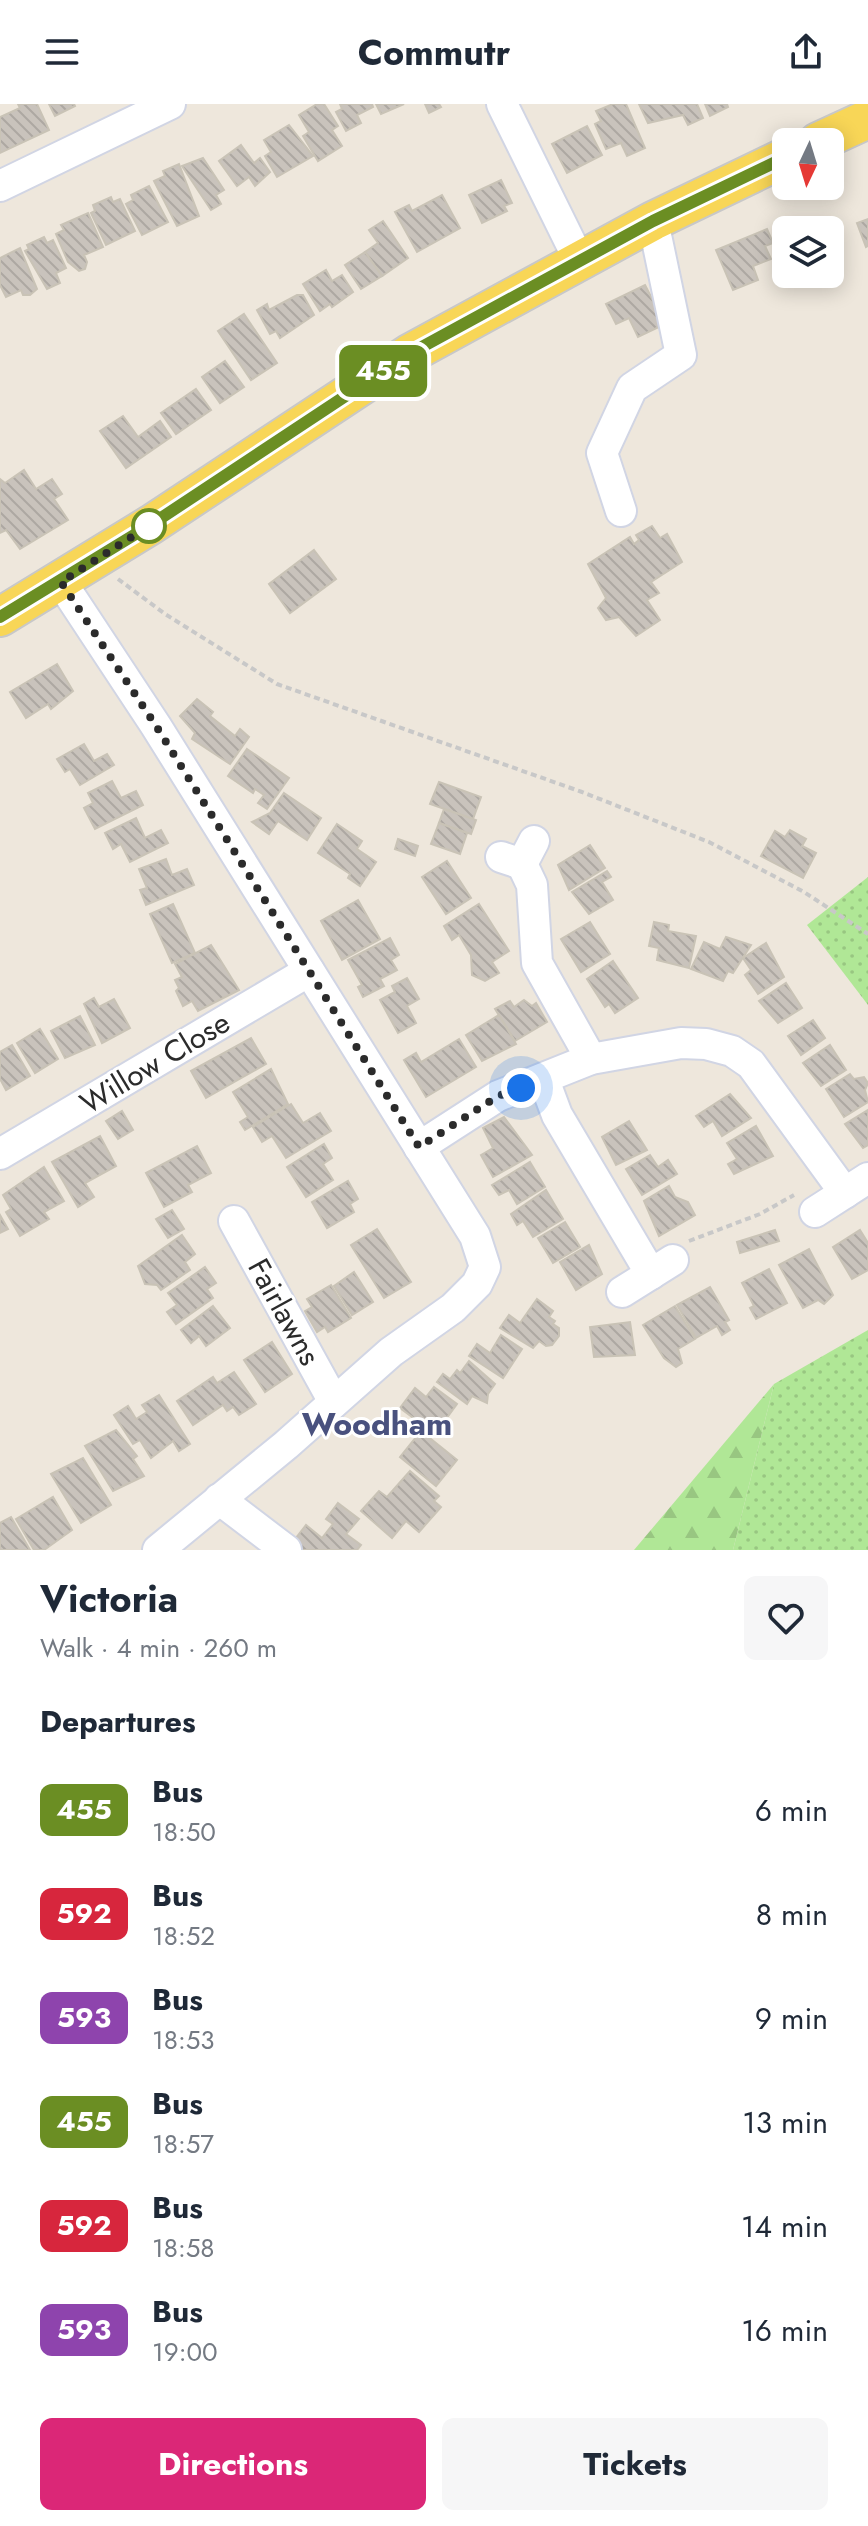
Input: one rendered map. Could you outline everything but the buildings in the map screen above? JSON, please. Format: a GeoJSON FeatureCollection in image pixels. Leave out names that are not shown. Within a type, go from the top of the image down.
{"type":"FeatureCollection","features":[{"type":"Feature","properties":{"kind":"main road"},"geometry":{"type":"LineString","coordinates":[[844,130],[868,119]]}},
{"type":"Feature","properties":{"kind":"main road"},"geometry":{"type":"LineString","coordinates":[[4,605],[61,582],[409,354],[653,221],[772,164]]}},
{"type":"Feature","properties":{"kind":"street"},"geometry":{"type":"LineString","coordinates":[[0,186],[170,104]]}},
{"type":"Feature","properties":{"kind":"street"},"geometry":{"type":"LineString","coordinates":[[502,104],[580,262]]}},
{"type":"Feature","properties":{"kind":"street"},"geometry":{"type":"LineString","coordinates":[[621,511],[602,453],[632,388],[681,355],[653,221]]}},
{"type":"Feature","properties":{"kind":"street"},"geometry":{"type":"LineString","coordinates":[[61,582],[156,726],[475,1236],[485,1267],[477,1284],[453,1308],[391,1352],[158,1550]]}},
{"type":"Feature","properties":{"kind":"street"},"geometry":{"type":"LineString","coordinates":[[519,854],[532,885],[537,963],[591,1059]]}},
{"type":"Feature","properties":{"kind":"street","name":"Willow Close"},"geometry":{"type":"LineString","coordinates":[[0,1154],[309,971]]}},
{"type":"Feature","properties":{"kind":"street"},"geometry":{"type":"LineString","coordinates":[[419,1147],[498,1096],[591,1059],[681,1043],[706,1044],[732,1051],[753,1066],[848,1182],[815,1212]]}},
{"type":"Feature","properties":{"kind":"street"},"geometry":{"type":"LineString","coordinates":[[544,1080],[557,1115],[662,1267],[622,1292]]}},
{"type":"Feature","properties":{"kind":"street","name":"Fairlawns"},"geometry":{"type":"LineString","coordinates":[[234,1221],[334,1402]]}},
{"type":"Feature","properties":{"kind":"street"},"geometry":{"type":"LineString","coordinates":[[219,1499],[286,1550]]}},
{"type":"Feature","properties":{"kind":"path"},"geometry":{"type":"LineString","coordinates":[[123,583],[165,614],[277,684],[582,792],[709,842],[804,892],[868,934]]}},
{"type":"Feature","properties":{"kind":"path"},"geometry":{"type":"LineString","coordinates":[[662,1267],[674,1244],[707,1236],[848,1182]]}},
{"type":"Feature","properties":{"kind":"green space"},"geometry":{"type":"Polygon","coordinates":[[[868,877],[868,1005],[807,925],[868,877]]]}},
{"type":"Feature","properties":{"kind":"green space"},"geometry":{"type":"Polygon","coordinates":[[[868,1330],[868,1550],[733,1550],[774,1384],[868,1330]]]}},
{"type":"Feature","properties":{"kind":"green space"},"geometry":{"type":"Polygon","coordinates":[[[774,1384],[733,1550],[634,1550],[774,1384]]]}},
{"type":"Feature","properties":{"kind":"bus line","name":"455"},"geometry":{"type":"LineString","coordinates":[[0,617],[152,524],[409,354],[653,221],[772,164]]}},
{"type":"Feature","properties":{"kind":"district","name":"Woodham"},"geometry":{"type":"Point","coordinates":[377,1424]}},
{"type":"Feature","properties":{"kind":"route"},"geometry":{"type":"LineString","coordinates":[[149,526],[152,524],[61,582],[156,726],[419,1147],[498,1096],[521,1088]]}}]}
